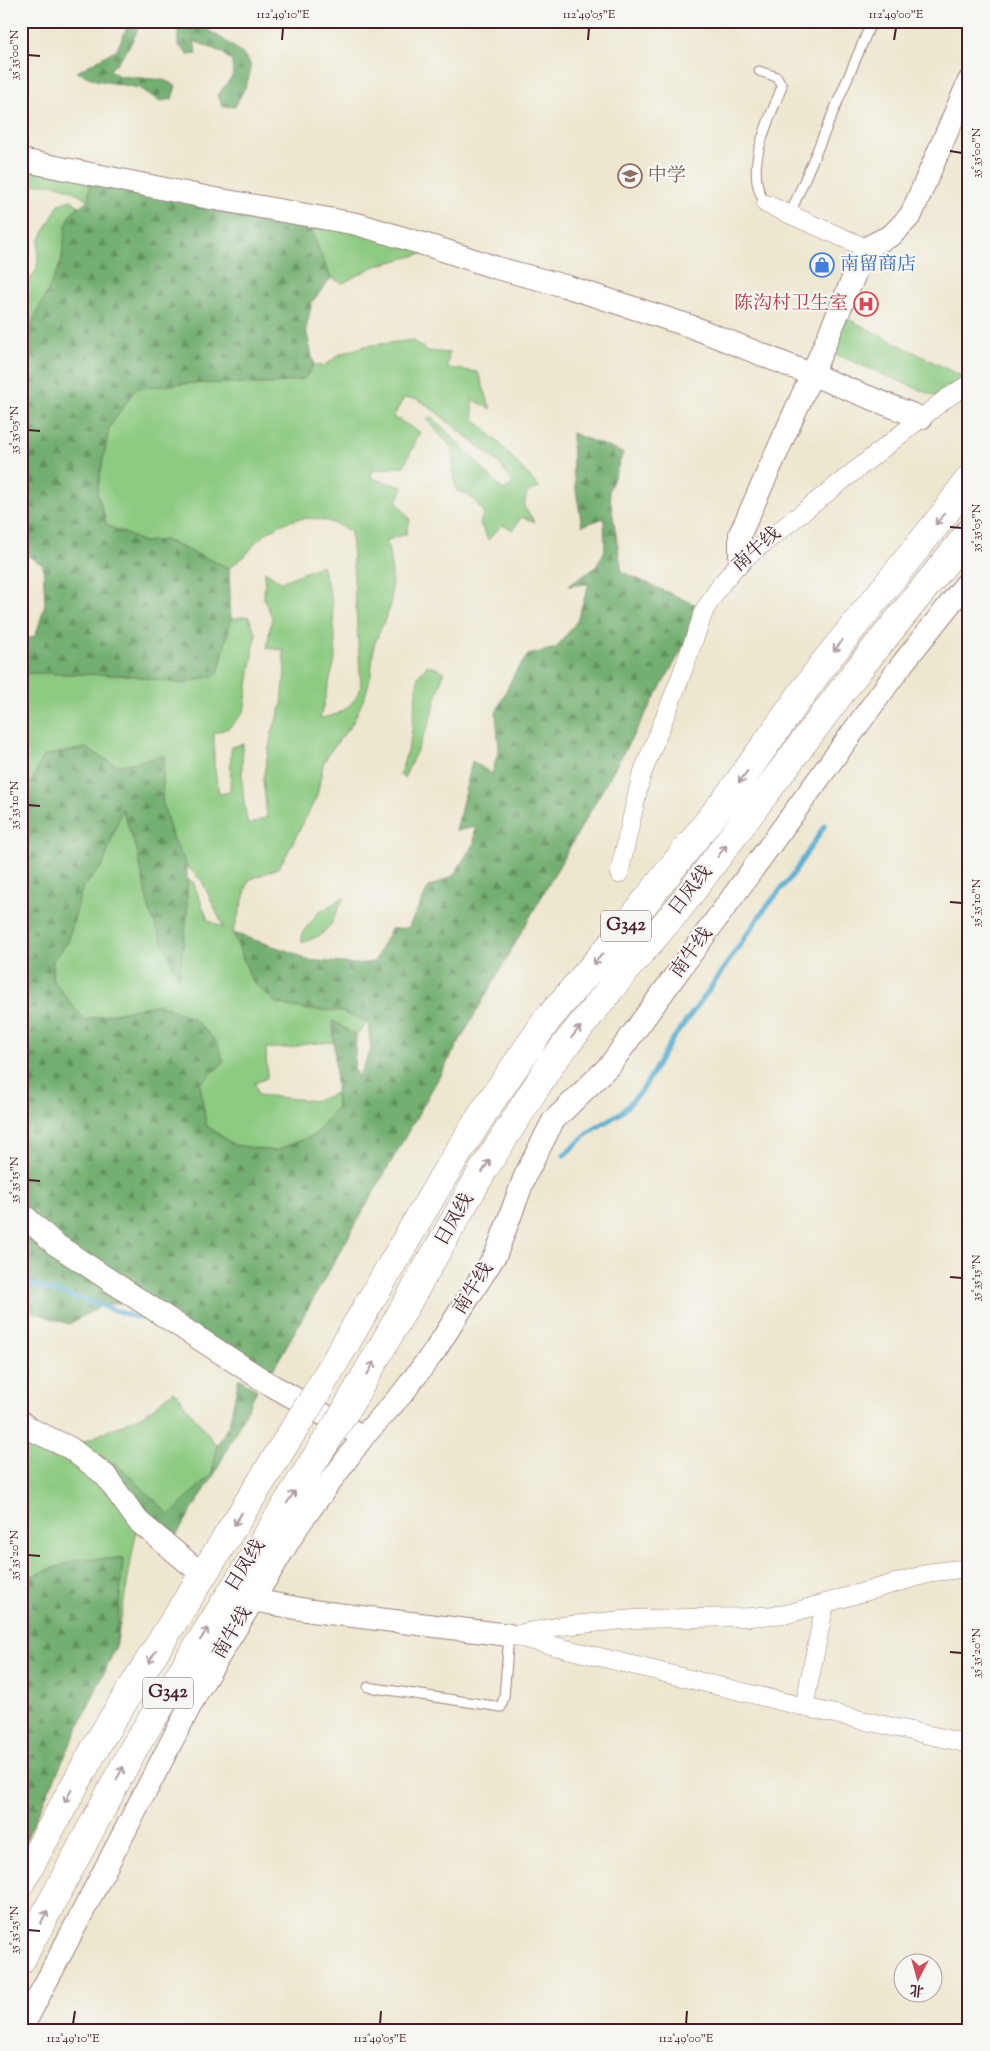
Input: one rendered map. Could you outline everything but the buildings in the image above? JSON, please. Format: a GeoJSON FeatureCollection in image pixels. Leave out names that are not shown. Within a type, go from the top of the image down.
{"type":"FeatureCollection","features":[{"type":"Feature","properties":{"kind":"highway","name":"日凤线"},"geometry":{"type":"LineString","coordinates":[[21,1882],[102,1736],[316,1394],[444,1175],[547,1020],[617,938],[733,790],[824,663],[945,513],[969,480]]}},
{"type":"Feature","properties":{"kind":"highway","name":"日凤线"},"geometry":{"type":"LineString","coordinates":[[21,1960],[134,1748],[242,1595],[330,1435],[482,1172],[552,1062],[628,967],[679,908],[857,671],[969,533]]}},
{"type":"Feature","properties":{"kind":"street"},"geometry":{"type":"LineString","coordinates":[[740,562],[740,534],[866,248],[892,235],[911,215],[969,81]]}},
{"type":"Feature","properties":{"kind":"street"},"geometry":{"type":"LineString","coordinates":[[21,160],[210,198],[357,224],[497,268],[565,286],[690,326],[921,418]]}},
{"type":"Feature","properties":{"kind":"street"},"geometry":{"type":"LineString","coordinates":[[766,204],[866,248]]}},
{"type":"Feature","properties":{"kind":"street","name":"南牛线"},"geometry":{"type":"LineString","coordinates":[[619,874],[641,778],[705,609],[722,583],[740,562],[944,400],[969,384]]}},
{"type":"Feature","properties":{"kind":"street","name":"南牛线"},"geometry":{"type":"LineString","coordinates":[[21,2030],[199,1689],[242,1595],[298,1526],[363,1437],[402,1394],[436,1349],[496,1254],[525,1176],[554,1121],[610,1065],[903,663],[969,580]]}},
{"type":"Feature","properties":{"kind":"street"},"geometry":{"type":"LineString","coordinates":[[21,1213],[55,1244],[141,1301],[266,1382],[363,1437]]}},
{"type":"Feature","properties":{"kind":"street"},"geometry":{"type":"LineString","coordinates":[[21,1422],[70,1448],[105,1475],[138,1521],[203,1575]]}},
{"type":"Feature","properties":{"kind":"street"},"geometry":{"type":"LineString","coordinates":[[509,1635],[561,1626],[634,1619],[750,1617],[787,1614],[934,1572],[969,1568]]}},
{"type":"Feature","properties":{"kind":"street"},"geometry":{"type":"LineString","coordinates":[[242,1595],[312,1611],[509,1635],[969,1744]]}},
{"type":"Feature","properties":{"kind":"street"},"geometry":{"type":"LineString","coordinates":[[804,1706],[825,1604]]}},
{"type":"Feature","properties":{"kind":"lane"},"geometry":{"type":"LineString","coordinates":[[790,214],[872,21]]}},
{"type":"Feature","properties":{"kind":"lane"},"geometry":{"type":"LineString","coordinates":[[759,70],[777,76],[782,86],[761,146],[755,170],[759,194],[766,204]]}},
{"type":"Feature","properties":{"kind":"lane"},"geometry":{"type":"LineString","coordinates":[[368,1687],[501,1706],[504,1697],[509,1635]]}},
{"type":"Feature","properties":{"kind":"green space"},"geometry":{"type":"Polygon","coordinates":[[[130,21],[140,21],[132,42],[110,70],[119,76],[164,80],[176,86],[172,99],[160,101],[139,88],[96,80],[77,72],[117,49],[130,21]]]}},
{"type":"Feature","properties":{"kind":"green space"},"geometry":{"type":"Polygon","coordinates":[[[163,21],[187,21],[193,23],[222,38],[247,59],[250,64],[250,75],[235,107],[222,106],[218,95],[233,75],[232,62],[223,53],[194,41],[197,54],[188,55],[178,45],[178,30],[166,25],[163,21]]]}},
{"type":"Feature","properties":{"kind":"green space"},"geometry":{"type":"Polygon","coordinates":[[[21,160],[92,175],[88,200],[71,190],[56,185],[21,186],[21,160]]]}},
{"type":"Feature","properties":{"kind":"green space"},"geometry":{"type":"Polygon","coordinates":[[[92,175],[304,214],[331,278],[312,302],[306,329],[314,365],[304,379],[272,384],[193,383],[136,388],[109,428],[97,492],[107,525],[143,542],[165,540],[229,568],[231,619],[218,674],[184,684],[127,675],[21,673],[21,640],[24,641],[36,635],[45,604],[43,565],[21,552],[21,345],[61,263],[66,227],[72,212],[88,200],[92,175]]]}},
{"type":"Feature","properties":{"kind":"green space"},"geometry":{"type":"Polygon","coordinates":[[[71,200],[79,206],[69,218],[61,263],[48,294],[21,345],[21,293],[37,269],[39,241],[59,204],[71,200]]]}},
{"type":"Feature","properties":{"kind":"green space"},"geometry":{"type":"Polygon","coordinates":[[[304,214],[440,249],[375,266],[343,283],[331,278],[304,214]]]}},
{"type":"Feature","properties":{"kind":"green space"},"geometry":{"type":"Polygon","coordinates":[[[838,314],[969,380],[944,400],[823,349],[838,314]]]}},
{"type":"Feature","properties":{"kind":"green space"},"geometry":{"type":"Polygon","coordinates":[[[413,340],[427,351],[449,353],[447,368],[478,372],[491,409],[472,399],[474,419],[500,444],[540,488],[527,492],[524,507],[535,522],[521,517],[513,530],[502,525],[488,540],[480,523],[484,512],[468,494],[457,491],[453,475],[452,448],[427,420],[432,416],[503,490],[513,484],[499,463],[436,412],[418,399],[404,398],[393,417],[420,432],[404,466],[372,471],[371,478],[403,487],[397,502],[410,519],[406,534],[387,540],[392,572],[391,605],[374,645],[371,675],[365,696],[352,724],[329,753],[323,764],[317,796],[287,854],[278,868],[249,880],[233,933],[252,981],[309,1010],[339,1011],[368,1022],[356,1036],[333,1021],[334,1042],[305,1044],[290,1048],[266,1048],[267,1078],[255,1083],[258,1095],[316,1101],[336,1093],[337,1107],[315,1135],[274,1151],[234,1145],[206,1125],[200,1084],[132,1009],[84,1020],[52,979],[53,960],[68,942],[82,889],[103,865],[122,808],[137,850],[187,917],[187,879],[193,882],[208,920],[224,928],[202,881],[187,866],[172,837],[162,800],[164,757],[117,766],[86,748],[43,756],[31,783],[21,784],[21,673],[127,675],[184,684],[218,674],[231,619],[248,616],[256,633],[244,712],[229,728],[214,733],[214,765],[219,794],[230,792],[231,747],[243,744],[242,785],[248,825],[267,817],[263,779],[272,732],[282,705],[285,671],[283,650],[267,648],[272,617],[264,599],[265,571],[281,582],[322,565],[332,601],[336,656],[320,718],[334,715],[350,705],[361,687],[351,532],[338,525],[314,518],[302,518],[291,521],[268,532],[257,541],[246,555],[229,568],[165,540],[143,542],[107,525],[97,492],[109,428],[136,388],[193,383],[272,384],[304,379],[314,365],[324,366],[340,354],[365,346],[413,340]]]}},
{"type":"Feature","properties":{"kind":"green space"},"geometry":{"type":"Polygon","coordinates":[[[572,433],[623,453],[609,491],[622,572],[705,609],[266,1382],[141,1301],[103,1305],[69,1324],[21,1308],[21,784],[31,783],[43,756],[86,748],[117,766],[164,756],[162,800],[172,837],[187,866],[187,917],[179,979],[150,913],[137,850],[122,809],[103,865],[82,889],[68,942],[53,960],[52,979],[84,1020],[159,1004],[193,1018],[217,1042],[224,1062],[200,1084],[206,1125],[234,1145],[274,1151],[315,1135],[337,1106],[333,1021],[356,1036],[354,1069],[358,1077],[371,1050],[368,1022],[339,1011],[309,1010],[277,1004],[252,981],[233,933],[294,953],[306,960],[356,964],[374,962],[391,929],[408,928],[429,887],[453,876],[474,843],[475,827],[456,831],[472,761],[492,774],[499,749],[496,713],[514,674],[528,655],[556,648],[577,621],[589,584],[568,586],[596,567],[605,550],[604,518],[582,526],[573,472],[572,433]]]}},
{"type":"Feature","properties":{"kind":"green space"},"geometry":{"type":"Polygon","coordinates":[[[427,665],[444,671],[429,724],[404,778],[400,775],[411,738],[418,677],[427,665]]]}},
{"type":"Feature","properties":{"kind":"green space"},"geometry":{"type":"Polygon","coordinates":[[[344,897],[331,924],[321,935],[302,943],[302,933],[319,912],[344,897]]]}},
{"type":"Feature","properties":{"kind":"green space"},"geometry":{"type":"Polygon","coordinates":[[[239,1378],[257,1390],[214,1475],[176,1536],[105,1475],[70,1448],[99,1455],[121,1468],[170,1515],[212,1473],[217,1446],[229,1424],[239,1378]]]}},
{"type":"Feature","properties":{"kind":"green space"},"geometry":{"type":"Polygon","coordinates":[[[174,1391],[217,1446],[212,1473],[170,1515],[121,1468],[138,1521],[116,1647],[123,1558],[76,1560],[21,1580],[21,1422],[70,1448],[145,1414],[174,1391]]]}},
{"type":"Feature","properties":{"kind":"green space"},"geometry":{"type":"Polygon","coordinates":[[[123,1558],[116,1647],[21,1850],[21,1580],[76,1560],[123,1558]]]}},
{"type":"Feature","properties":{"kind":"waterway"},"geometry":{"type":"LineString","coordinates":[[564,1155],[591,1131],[622,1112],[643,1089],[672,1040],[764,910],[794,873],[825,825]]}},
{"type":"Feature","properties":{"kind":"waterway"},"geometry":{"type":"LineString","coordinates":[[21,1282],[138,1318],[145,1318]]}},
{"type":"Feature","properties":{"kind":"place","name":"中学"},"geometry":{"type":"Point","coordinates":[630,176]}},
{"type":"Feature","properties":{"kind":"place","name":"南留商店"},"geometry":{"type":"Point","coordinates":[822,265]}},
{"type":"Feature","properties":{"kind":"place","name":"陈沟村卫生室"},"geometry":{"type":"Point","coordinates":[866,304]}}]}
